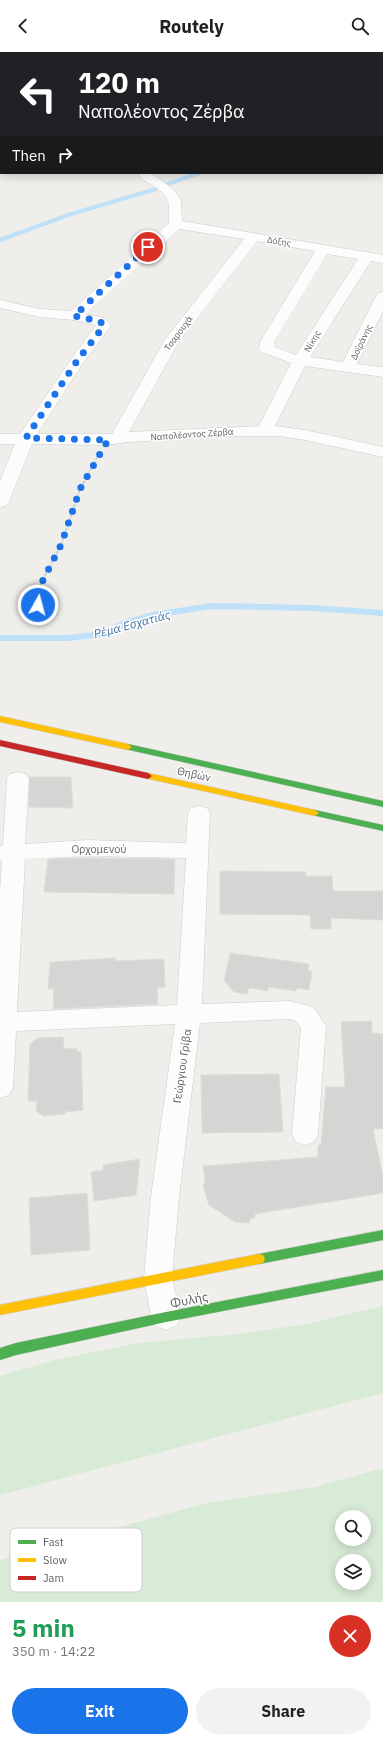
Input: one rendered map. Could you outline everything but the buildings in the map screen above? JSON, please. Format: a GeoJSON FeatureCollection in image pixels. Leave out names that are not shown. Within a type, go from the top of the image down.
{"type":"FeatureCollection","features":[{"type":"Feature","properties":{"kind":"main road","name":"Θηβών"},"geometry":{"type":"LineString","coordinates":[[0,719],[383,804]]}},
{"type":"Feature","properties":{"kind":"main road","name":"Θηβών"},"geometry":{"type":"LineString","coordinates":[[0,743],[383,828]]}},
{"type":"Feature","properties":{"kind":"main road"},"geometry":{"type":"LineString","coordinates":[[0,1310],[383,1235]]}},
{"type":"Feature","properties":{"kind":"main road","name":"Φυλής"},"geometry":{"type":"LineString","coordinates":[[0,1354],[16,1349],[166,1318],[383,1276]]}},
{"type":"Feature","properties":{"kind":"street"},"geometry":{"type":"LineString","coordinates":[[74,316],[148,247],[176,225],[176,204],[173,196],[167,190],[145,176],[145,174]]}},
{"type":"Feature","properties":{"kind":"street","name":"Δόξης"},"geometry":{"type":"LineString","coordinates":[[176,225],[383,258]]}},
{"type":"Feature","properties":{"kind":"street","name":"Τσαρουχά"},"geometry":{"type":"LineString","coordinates":[[113,439],[171,341],[253,237]]}},
{"type":"Feature","properties":{"kind":"street","name":"Δοϊράνης"},"geometry":{"type":"LineString","coordinates":[[323,249],[267,342],[267,349],[275,353],[348,367],[383,296]]}},
{"type":"Feature","properties":{"kind":"street","name":"Νίκης"},"geometry":{"type":"LineString","coordinates":[[265,430],[288,382],[318,329],[367,256]]}},
{"type":"Feature","properties":{"kind":"street"},"geometry":{"type":"LineString","coordinates":[[0,304],[40,313],[74,316],[99,321],[103,324],[103,327],[77,361],[26,438],[0,502]]}},
{"type":"Feature","properties":{"kind":"street"},"geometry":{"type":"LineString","coordinates":[[348,367],[383,372]]}},
{"type":"Feature","properties":{"kind":"street","name":"Ναπολέοντος Ζέρβα"},"geometry":{"type":"LineString","coordinates":[[0,439],[113,439],[265,430],[305,435],[383,452]]}},
{"type":"Feature","properties":{"kind":"street"},"geometry":{"type":"LineString","coordinates":[[0,1088],[4,1022],[8,852],[18,779]]}},
{"type":"Feature","properties":{"kind":"street","name":"Γεώργιου Γρίβα"},"geometry":{"type":"LineString","coordinates":[[166,1318],[158,1278],[165,1197],[189,1016],[199,813]]}},
{"type":"Feature","properties":{"kind":"street","name":"Ορχομενού"},"geometry":{"type":"LineString","coordinates":[[8,852],[88,848],[198,851]]}},
{"type":"Feature","properties":{"kind":"street"},"geometry":{"type":"LineString","coordinates":[[4,1022],[189,1016],[289,1010],[304,1014],[314,1026],[305,1134]]}},
{"type":"Feature","properties":{"kind":"path"},"geometry":{"type":"LineString","coordinates":[[38,605],[41,584],[61,545],[80,489],[113,439]]}},
{"type":"Feature","properties":{"kind":"green space"},"geometry":{"type":"Polygon","coordinates":[[[383,1306],[383,1393],[0,1495],[0,1376],[58,1359],[139,1343],[238,1334],[307,1324],[383,1306]]]}},
{"type":"Feature","properties":{"kind":"green space"},"geometry":{"type":"Polygon","coordinates":[[[383,1468],[383,1602],[0,1602],[0,1560],[10,1557],[10,1592],[142,1592],[142,1528],[116,1528],[207,1503],[315,1487],[383,1468]]]}},
{"type":"Feature","properties":{"kind":"waterway"},"geometry":{"type":"LineString","coordinates":[[165,185],[196,174]]}},
{"type":"Feature","properties":{"kind":"waterway"},"geometry":{"type":"LineString","coordinates":[[0,240],[68,215],[156,189]]}},
{"type":"Feature","properties":{"kind":"waterway","name":"Ρέμα Εσχατιάς"},"geometry":{"type":"LineString","coordinates":[[0,638],[68,638],[102,634],[125,623],[153,615],[212,606],[313,608],[383,613]]}},
{"type":"Feature","properties":{"kind":"traffic: fast"},"geometry":{"type":"LineString","coordinates":[[128,747],[383,804]]}},
{"type":"Feature","properties":{"kind":"traffic: fast"},"geometry":{"type":"LineString","coordinates":[[315,813],[383,828]]}},
{"type":"Feature","properties":{"kind":"traffic: fast"},"geometry":{"type":"LineString","coordinates":[[259,1259],[383,1235]]}},
{"type":"Feature","properties":{"kind":"traffic: fast"},"geometry":{"type":"LineString","coordinates":[[0,1354],[16,1349],[166,1317],[383,1275]]}},
{"type":"Feature","properties":{"kind":"traffic: slow"},"geometry":{"type":"LineString","coordinates":[[0,719],[128,747]]}},
{"type":"Feature","properties":{"kind":"traffic: slow"},"geometry":{"type":"LineString","coordinates":[[148,776],[315,813]]}},
{"type":"Feature","properties":{"kind":"traffic: slow"},"geometry":{"type":"LineString","coordinates":[[0,1310],[259,1259]]}},
{"type":"Feature","properties":{"kind":"traffic: jam"},"geometry":{"type":"LineString","coordinates":[[0,743],[148,776]]}},
{"type":"Feature","properties":{"kind":"route"},"geometry":{"type":"LineString","coordinates":[[38,605],[39,591],[44,575],[61,545],[69,517],[80,489],[108,440],[26,438],[77,361],[103,327],[103,324],[99,321],[74,316],[148,247]]}}]}
